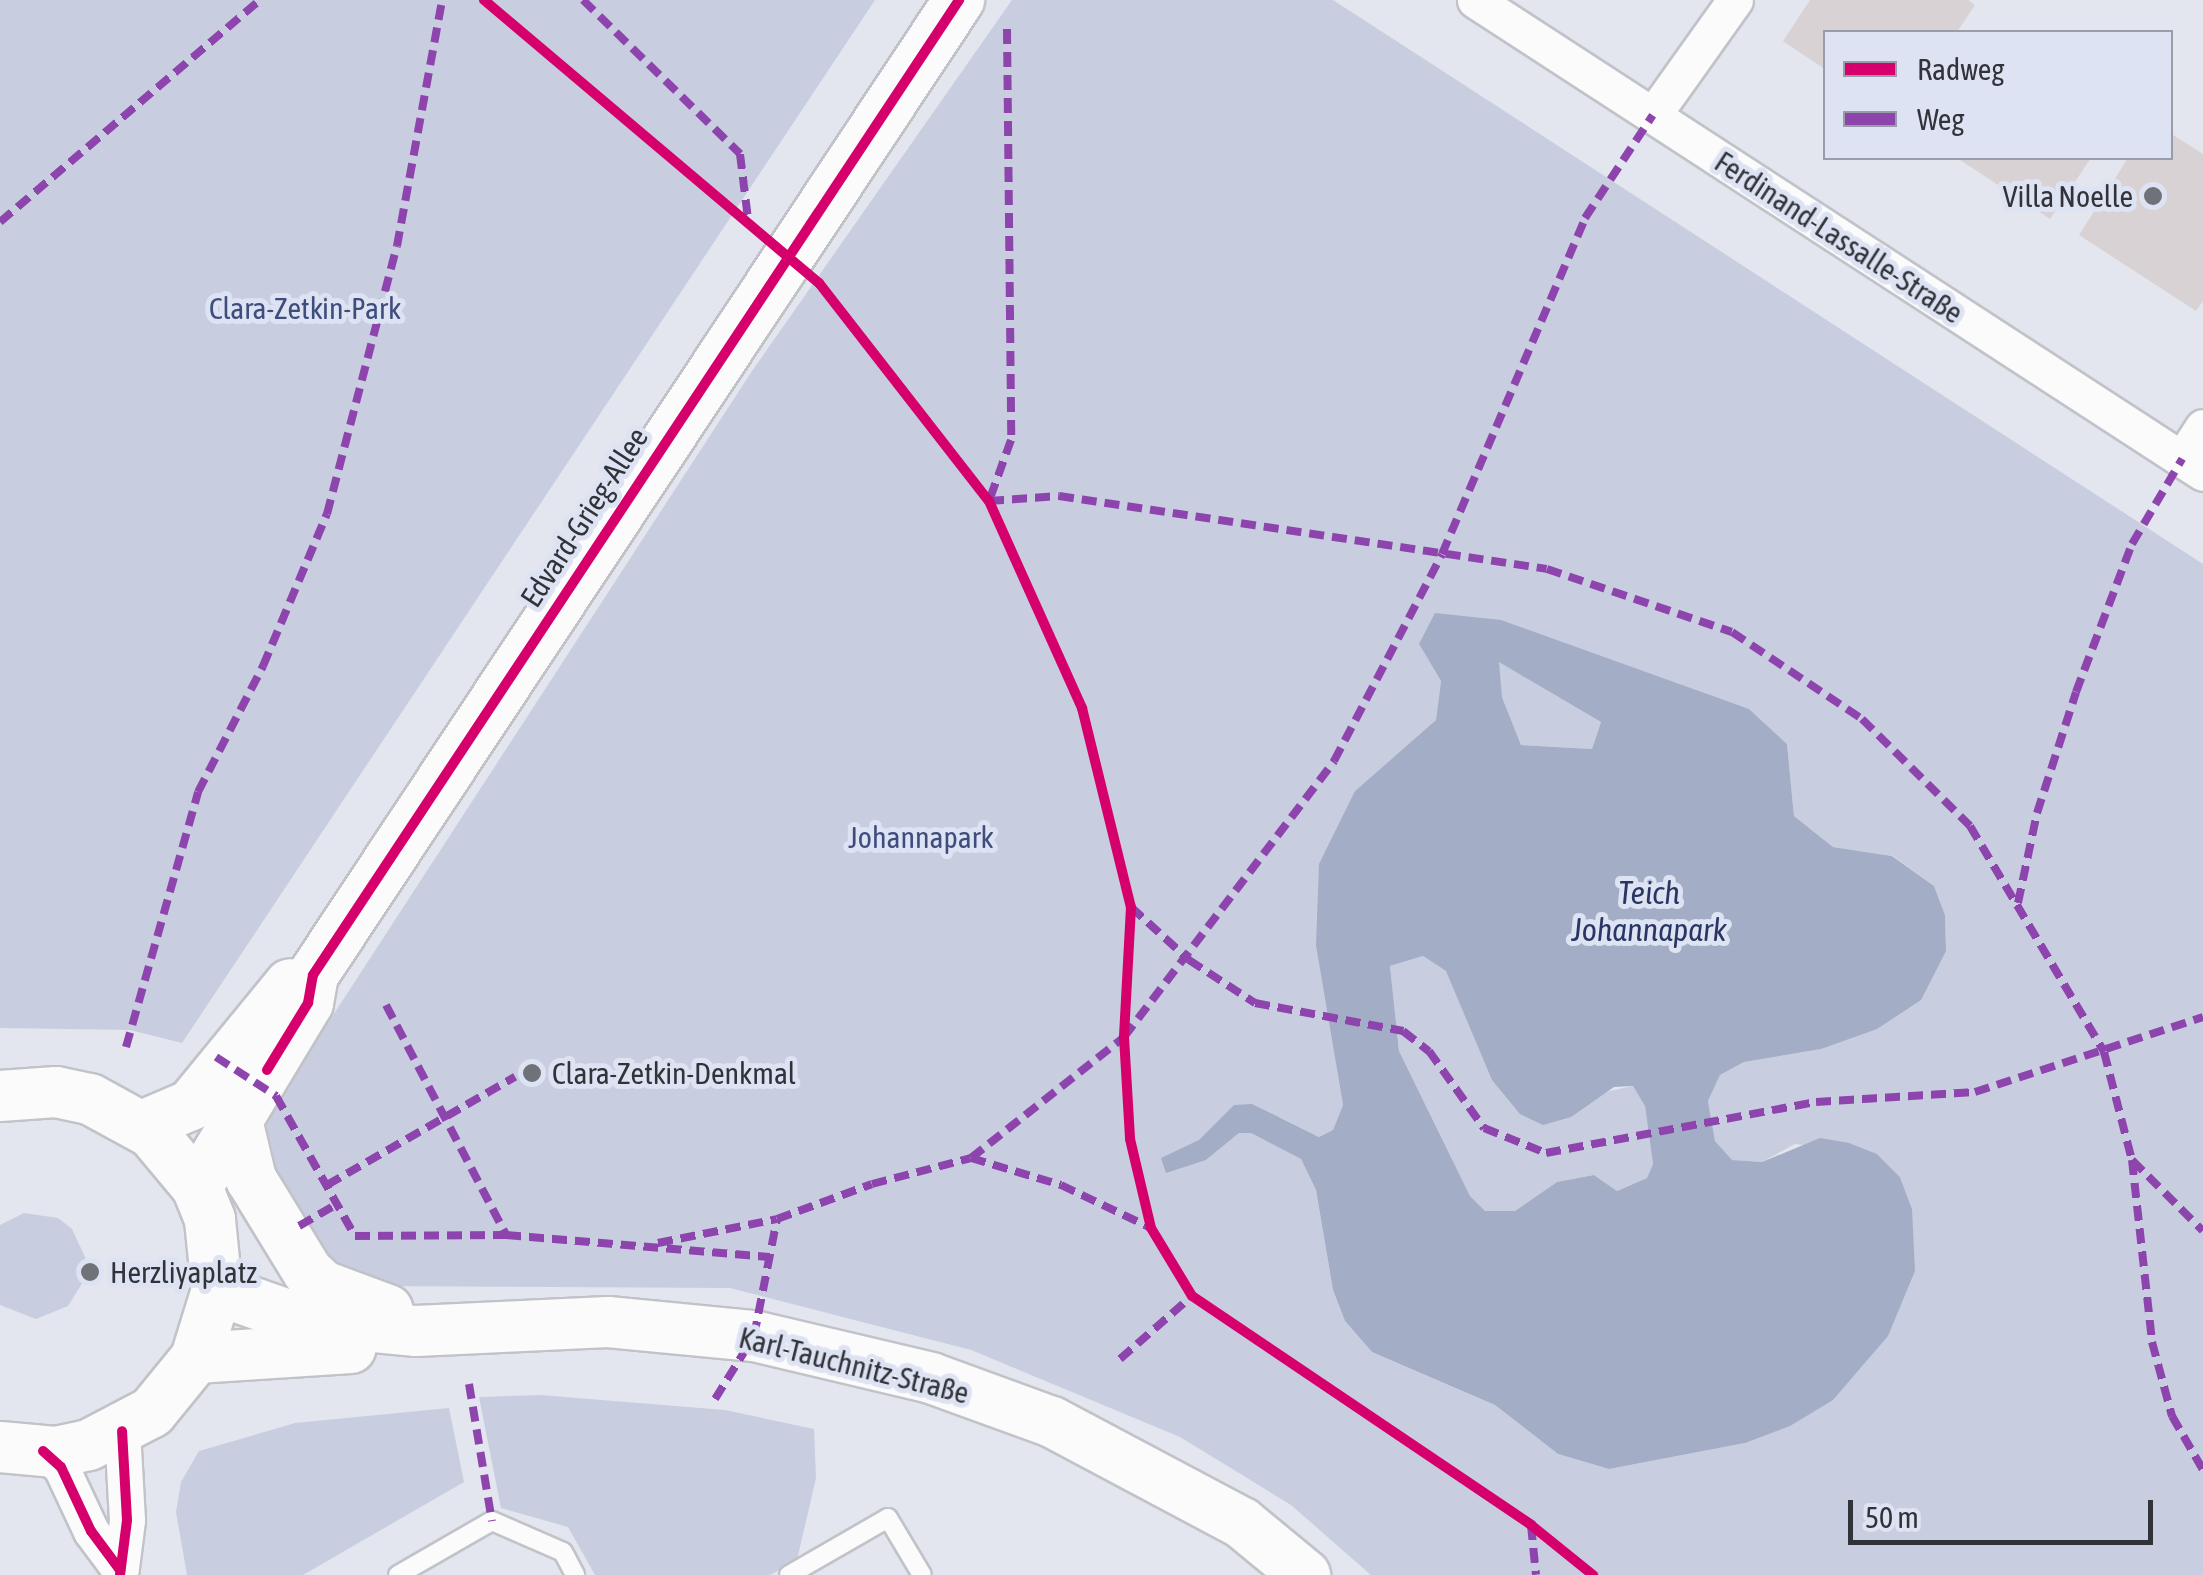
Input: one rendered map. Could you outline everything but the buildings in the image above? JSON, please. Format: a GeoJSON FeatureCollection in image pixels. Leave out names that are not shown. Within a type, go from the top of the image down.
{"type":"FeatureCollection","features":[{"type":"Feature","properties":{"kind":"main road","name":"Edvard-Grieg-Allee"},"geometry":{"type":"LineString","coordinates":[[196,1187],[308,1003],[312,975],[959,0]]}},
{"type":"Feature","properties":{"kind":"main road","name":"Edvard-Grieg-Allee"},"geometry":{"type":"LineString","coordinates":[[142,1126],[191,1106],[284,987],[312,975]]}},
{"type":"Feature","properties":{"kind":"main road"},"geometry":{"type":"LineString","coordinates":[[0,1096],[56,1092],[90,1099],[142,1126],[196,1187],[210,1220],[217,1290],[196,1358],[152,1412],[122,1432],[22,1450]]}},
{"type":"Feature","properties":{"kind":"main road"},"geometry":{"type":"LineString","coordinates":[[237,1120],[252,1179],[308,1272],[416,1331]]}},
{"type":"Feature","properties":{"kind":"main road","name":"Karl-Tauchnitz-Straße"},"geometry":{"type":"LineString","coordinates":[[217,1290],[302,1320],[416,1331],[642,1322],[754,1336],[931,1378],[1052,1422],[1242,1524],[1305,1575]]}},
{"type":"Feature","properties":{"kind":"main road","name":"Karl-Tauchnitz-Straße"},"geometry":{"type":"LineString","coordinates":[[196,1358],[345,1349],[416,1331]]}},
{"type":"Feature","properties":{"kind":"street","name":"Ferdinand-Lassalle-Straße"},"geometry":{"type":"LineString","coordinates":[[1475,0],[2192,466]]}},
{"type":"Feature","properties":{"kind":"street"},"geometry":{"type":"LineString","coordinates":[[1652,116],[1735,0]]}},
{"type":"Feature","properties":{"kind":"street"},"geometry":{"type":"LineString","coordinates":[[2192,466],[2203,427]]}},
{"type":"Feature","properties":{"kind":"street"},"geometry":{"type":"LineString","coordinates":[[120,1572],[127,1520],[122,1432]]}},
{"type":"Feature","properties":{"kind":"street"},"geometry":{"type":"LineString","coordinates":[[22,1450],[60,1467],[91,1531],[120,1572]]}},
{"type":"Feature","properties":{"kind":"lane"},"geometry":{"type":"LineString","coordinates":[[789,1575],[888,1518],[922,1575]]}},
{"type":"Feature","properties":{"kind":"lane"},"geometry":{"type":"LineString","coordinates":[[398,1575],[492,1521],[563,1552],[575,1575]]}},
{"type":"Feature","properties":{"kind":"green space","name":"Clara-Zetkin-Park"},"geometry":{"type":"Polygon","coordinates":[[[0,0],[875,0],[182,1043],[130,1030],[0,1028],[0,0]]]}},
{"type":"Feature","properties":{"kind":"green space","name":"Johannapark"},"geometry":{"type":"Polygon","coordinates":[[[1012,0],[1333,0],[2203,564],[2203,1575],[1371,1575],[1291,1505],[1180,1437],[971,1350],[730,1288],[378,1286],[346,1276],[316,1248],[269,1169],[267,1124],[287,1086],[752,371],[1012,0]],[[1419,644],[1441,681],[1436,720],[1355,791],[1316,946],[1343,1105],[1333,1130],[1319,1137],[1279,1117],[1162,1158],[1206,1160],[1239,1133],[1251,1133],[1301,1159],[1316,1190],[1333,1290],[1345,1321],[1372,1352],[1495,1405],[1558,1454],[1609,1469],[1745,1443],[1912,1209],[1900,1177],[1877,1154],[1795,1144],[1762,1162],[1731,1160],[1715,1141],[1708,1101],[1720,1075],[1744,1062],[1821,1049],[1946,951],[1945,915],[1934,886],[1893,856],[1833,847],[1794,816],[1787,744],[1749,709],[1419,644]]]}},
{"type":"Feature","properties":{"kind":"green space"},"geometry":{"type":"Polygon","coordinates":[[[1498,661],[1601,722],[1592,749],[1521,745],[1502,697],[1498,661]]]}},
{"type":"Feature","properties":{"kind":"green space"},"geometry":{"type":"Polygon","coordinates":[[[1423,956],[1446,971],[1461,1002],[1571,1117],[1600,1093],[1633,1086],[1645,1105],[1653,1164],[1647,1178],[1617,1191],[1594,1175],[1557,1182],[1515,1211],[1485,1212],[1470,1196],[1399,1051],[1390,966],[1423,956]]]}},
{"type":"Feature","properties":{"kind":"green space"},"geometry":{"type":"Polygon","coordinates":[[[24,1213],[58,1218],[72,1229],[86,1259],[86,1277],[68,1306],[36,1319],[0,1305],[0,1225],[24,1213]]]}},
{"type":"Feature","properties":{"kind":"green space"},"geometry":{"type":"Polygon","coordinates":[[[540,1395],[725,1410],[814,1429],[816,1478],[797,1560],[770,1575],[595,1575],[568,1527],[501,1508],[479,1397],[540,1395]]]}},
{"type":"Feature","properties":{"kind":"green space"},"geometry":{"type":"Polygon","coordinates":[[[449,1408],[464,1482],[303,1575],[187,1575],[176,1512],[181,1482],[199,1451],[295,1423],[449,1408]]]}},
{"type":"Feature","properties":{"kind":"water","name":"Teich Johannapark"},"geometry":{"type":"Polygon","coordinates":[[[1435,613],[1501,620],[1749,709],[1787,744],[1794,816],[1833,847],[1892,856],[1934,886],[1945,915],[1946,951],[1921,1000],[1877,1029],[1821,1049],[1744,1062],[1720,1075],[1708,1101],[1715,1141],[1732,1160],[1762,1162],[1820,1138],[1849,1143],[1877,1154],[1900,1177],[1912,1209],[1915,1271],[1888,1336],[1833,1400],[1790,1426],[1745,1443],[1609,1469],[1558,1454],[1495,1405],[1372,1352],[1345,1321],[1333,1290],[1316,1190],[1301,1159],[1251,1133],[1239,1133],[1206,1160],[1166,1173],[1161,1158],[1199,1140],[1234,1105],[1252,1104],[1319,1137],[1333,1130],[1343,1105],[1316,946],[1319,864],[1355,791],[1436,720],[1441,681],[1419,644],[1435,613]],[[1499,662],[1502,697],[1521,745],[1592,749],[1601,722],[1499,662]],[[1423,956],[1390,966],[1399,1051],[1470,1196],[1485,1211],[1515,1211],[1557,1182],[1594,1175],[1617,1191],[1647,1178],[1653,1164],[1645,1106],[1633,1086],[1614,1087],[1571,1117],[1543,1125],[1520,1114],[1492,1080],[1446,971],[1423,956]]]}},
{"type":"Feature","properties":{"kind":"marked path"},"geometry":{"type":"LineString","coordinates":[[0,222],[260,0]]}},
{"type":"Feature","properties":{"kind":"marked path"},"geometry":{"type":"LineString","coordinates":[[126,1047],[198,792],[263,666],[327,514],[397,246],[442,0]]}},
{"type":"Feature","properties":{"kind":"marked path"},"geometry":{"type":"LineString","coordinates":[[583,0],[740,154],[748,219]]}},
{"type":"Feature","properties":{"kind":"marked path"},"geometry":{"type":"LineString","coordinates":[[1007,29],[1011,440],[989,501],[1059,496],[1547,569],[1732,632],[1862,719],[1970,826],[2104,1052],[2132,1160],[2203,1231]]}},
{"type":"Feature","properties":{"kind":"marked path"},"geometry":{"type":"LineString","coordinates":[[658,1243],[777,1219],[872,1184],[971,1158],[1124,1037],[1334,761],[1442,554],[1585,218],[1653,115]]}},
{"type":"Feature","properties":{"kind":"marked path"},"geometry":{"type":"LineString","coordinates":[[2018,903],[2037,813],[2076,692],[2132,544],[2182,459]]}},
{"type":"Feature","properties":{"kind":"marked path"},"geometry":{"type":"LineString","coordinates":[[1131,907],[1189,960],[1255,1003],[1403,1031],[1429,1051],[1484,1128],[1546,1153],[1816,1102],[1975,1092],[2203,1017]]}},
{"type":"Feature","properties":{"kind":"marked path"},"geometry":{"type":"LineString","coordinates":[[386,1005],[506,1235]]}},
{"type":"Feature","properties":{"kind":"marked path"},"geometry":{"type":"LineString","coordinates":[[216,1057],[276,1096],[355,1236],[506,1235],[769,1257]]}},
{"type":"Feature","properties":{"kind":"marked path"},"geometry":{"type":"LineString","coordinates":[[327,1185],[515,1077]]}},
{"type":"Feature","properties":{"kind":"marked path"},"geometry":{"type":"LineString","coordinates":[[971,1158],[1061,1185],[1151,1228]]}},
{"type":"Feature","properties":{"kind":"marked path"},"geometry":{"type":"LineString","coordinates":[[2132,1160],[2152,1342],[2172,1416],[2203,1470]]}},
{"type":"Feature","properties":{"kind":"marked path"},"geometry":{"type":"LineString","coordinates":[[299,1226],[337,1204]]}},
{"type":"Feature","properties":{"kind":"marked path"},"geometry":{"type":"LineString","coordinates":[[715,1399],[754,1336],[777,1219]]}},
{"type":"Feature","properties":{"kind":"marked path"},"geometry":{"type":"LineString","coordinates":[[1120,1359],[1192,1296]]}},
{"type":"Feature","properties":{"kind":"marked path"},"geometry":{"type":"LineString","coordinates":[[469,1384],[492,1521]]}},
{"type":"Feature","properties":{"kind":"marked path"},"geometry":{"type":"LineString","coordinates":[[1531,1525],[1536,1575]]}},
{"type":"Feature","properties":{"kind":"cycle path"},"geometry":{"type":"LineString","coordinates":[[484,0],[819,283],[989,501],[1082,708],[1131,907],[1124,1037],[1130,1139],[1151,1228],[1192,1296],[1531,1525],[1593,1575]]}},
{"type":"Feature","properties":{"kind":"cycle path"},"geometry":{"type":"LineString","coordinates":[[267,1070],[308,1003],[313,975],[959,0]]}},
{"type":"Feature","properties":{"kind":"cycle path"},"geometry":{"type":"LineString","coordinates":[[120,1575],[127,1520],[122,1431]]}},
{"type":"Feature","properties":{"kind":"cycle path"},"geometry":{"type":"LineString","coordinates":[[43,1451],[61,1467],[91,1531],[120,1570]]}},
{"type":"Feature","properties":{"kind":"place","name":"Villa Noelle"},"geometry":{"type":"Point","coordinates":[2153,196]}},
{"type":"Feature","properties":{"kind":"place","name":"Clara-Zetkin-Denkmal"},"geometry":{"type":"Point","coordinates":[532,1073]}},
{"type":"Feature","properties":{"kind":"place","name":"Herzliyaplatz"},"geometry":{"type":"Point","coordinates":[90,1272]}}]}
